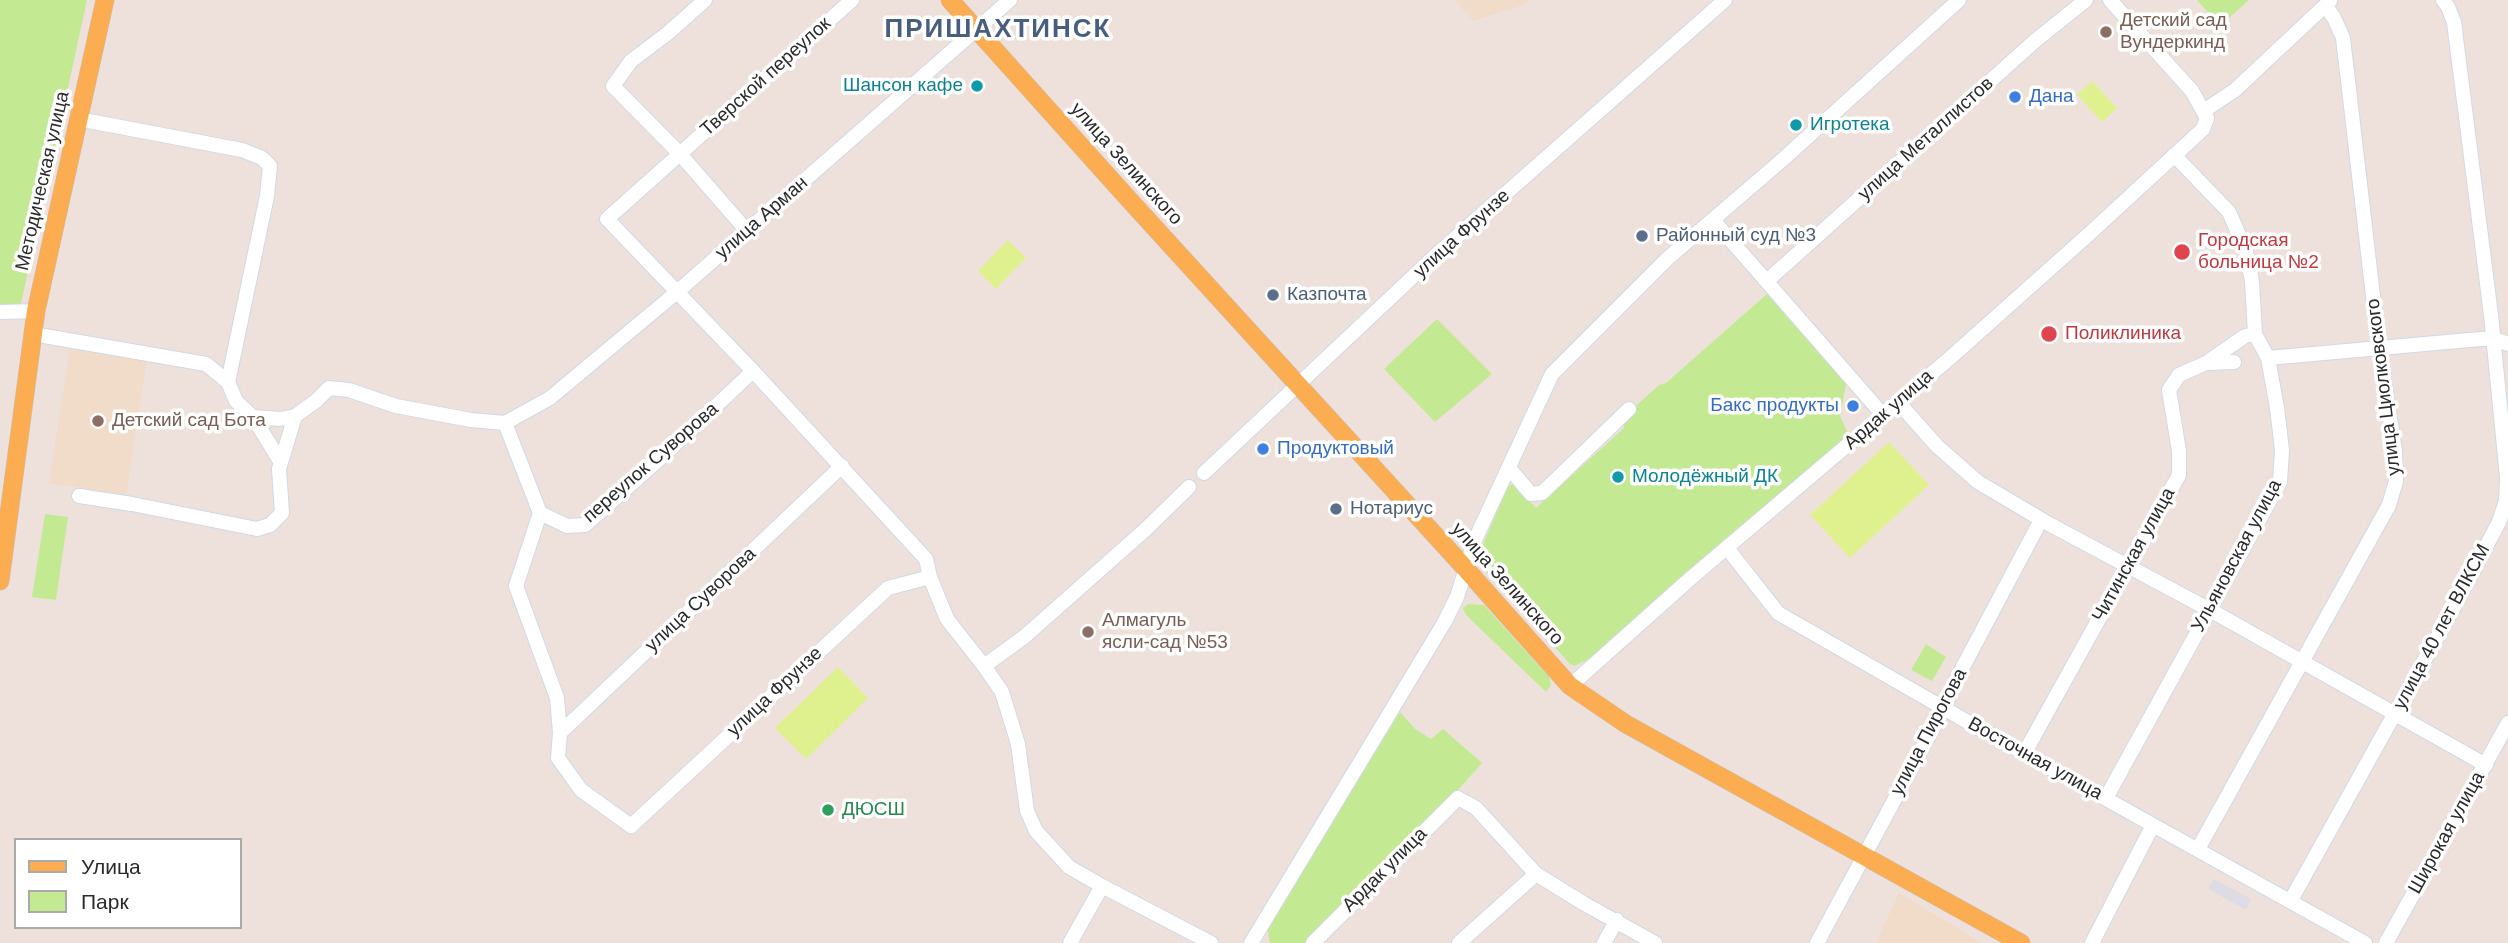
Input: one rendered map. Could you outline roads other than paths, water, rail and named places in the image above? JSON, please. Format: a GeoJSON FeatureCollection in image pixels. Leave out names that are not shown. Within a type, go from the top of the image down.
{"type":"FeatureCollection","features":[{"type":"Feature","properties":{"kind":"main road","name":"Методическая улица"},"geometry":{"type":"LineString","coordinates":[[0,581],[36,311],[105,0]]}},
{"type":"Feature","properties":{"kind":"main road","name":"улица Зелинского"},"geometry":{"type":"LineString","coordinates":[[950,0],[1570,686],[1626,723],[2021,943]]}},
{"type":"Feature","properties":{"kind":"street"},"geometry":{"type":"LineString","coordinates":[[705,0],[631,61],[613,86],[680,154],[747,231]]}},
{"type":"Feature","properties":{"kind":"street","name":"Тверской переулок"},"geometry":{"type":"LineString","coordinates":[[677,292],[607,219],[852,0]]}},
{"type":"Feature","properties":{"kind":"street","name":"улица Арман"},"geometry":{"type":"LineString","coordinates":[[505,423],[550,398],[677,292],[1010,0]]}},
{"type":"Feature","properties":{"kind":"street","name":"улица Фрунзе"},"geometry":{"type":"LineString","coordinates":[[1204,473],[1436,255],[1724,0]]}},
{"type":"Feature","properties":{"kind":"street"},"geometry":{"type":"LineString","coordinates":[[1251,943],[1444,623],[1457,597],[1474,542],[1552,374],[1658,268],[1959,0]]}},
{"type":"Feature","properties":{"kind":"street","name":"улица Металлистов"},"geometry":{"type":"LineString","coordinates":[[1768,281],[2036,40],[2086,0]]}},
{"type":"Feature","properties":{"kind":"street"},"geometry":{"type":"LineString","coordinates":[[2110,0],[2192,91],[2205,110],[2235,90],[2328,3]]}},
{"type":"Feature","properties":{"kind":"street","name":"улица 40 лет ВЛКСМ"},"geometry":{"type":"LineString","coordinates":[[2291,900],[2454,607],[2507,501],[2507,477],[2492,338],[2454,22],[2443,0]]}},
{"type":"Feature","properties":{"kind":"street","name":"улица Циолковского"},"geometry":{"type":"LineString","coordinates":[[2198,849],[2389,505],[2396,481],[2395,451],[2379,347],[2343,38],[2328,3]]}},
{"type":"Feature","properties":{"kind":"street","name":"Ардак улица"},"geometry":{"type":"LineString","coordinates":[[1570,686],[2070,252],[2203,129],[2207,118],[2205,110]]}},
{"type":"Feature","properties":{"kind":"street"},"geometry":{"type":"LineString","coordinates":[[78,119],[242,150],[262,158],[270,166],[267,196],[228,382]]}},
{"type":"Feature","properties":{"kind":"street","name":"Ульяновская улица"},"geometry":{"type":"LineString","coordinates":[[2106,798],[2280,482],[2282,450],[2267,358],[2255,334],[2252,281],[2246,251],[2229,212],[2174,155]]}},
{"type":"Feature","properties":{"kind":"street"},"geometry":{"type":"LineString","coordinates":[[1713,220],[1883,415]]}},
{"type":"Feature","properties":{"kind":"street"},"geometry":{"type":"LineString","coordinates":[[677,292],[926,559],[930,577],[947,619],[1002,692],[1018,744],[1027,811],[1036,831],[1069,867],[1211,943]]}},
{"type":"Feature","properties":{"kind":"street"},"geometry":{"type":"LineString","coordinates":[[0,312],[36,311]]}},
{"type":"Feature","properties":{"kind":"street"},"geometry":{"type":"LineString","coordinates":[[33,334],[206,364],[228,382],[236,401],[253,417],[269,439],[280,461]]}},
{"type":"Feature","properties":{"kind":"street","name":"Читинская улица"},"geometry":{"type":"LineString","coordinates":[[2025,752],[2179,475],[2179,451],[2169,390],[2179,375],[2206,363],[2245,336],[2255,334]]}},
{"type":"Feature","properties":{"kind":"street"},"geometry":{"type":"LineString","coordinates":[[2267,358],[2492,338],[2508,344]]}},
{"type":"Feature","properties":{"kind":"street"},"geometry":{"type":"LineString","coordinates":[[2206,363],[2234,362]]}},
{"type":"Feature","properties":{"kind":"street","name":"переулок Суворова"},"geometry":{"type":"LineString","coordinates":[[540,513],[567,526],[585,525],[753,371]]}},
{"type":"Feature","properties":{"kind":"street"},"geometry":{"type":"LineString","coordinates":[[253,417],[280,419],[295,416],[329,388],[349,390],[396,406],[471,420],[505,423],[540,513],[516,586],[557,698],[560,733]]}},
{"type":"Feature","properties":{"kind":"street"},"geometry":{"type":"LineString","coordinates":[[1898,402],[1937,446],[1978,482],[2041,520],[2129,565],[2486,765]]}},
{"type":"Feature","properties":{"kind":"street"},"geometry":{"type":"LineString","coordinates":[[1509,468],[1531,494],[1542,493],[1629,409]]}},
{"type":"Feature","properties":{"kind":"street"},"geometry":{"type":"LineString","coordinates":[[79,496],[257,529],[270,525],[282,513],[280,461],[295,416]]}},
{"type":"Feature","properties":{"kind":"street","name":"улица Суворова"},"geometry":{"type":"LineString","coordinates":[[560,733],[842,466]]}},
{"type":"Feature","properties":{"kind":"street"},"geometry":{"type":"LineString","coordinates":[[984,666],[1024,637],[1146,529],[1189,487]]}},
{"type":"Feature","properties":{"kind":"street","name":"улица Пирогова"},"geometry":{"type":"LineString","coordinates":[[1817,943],[1944,708],[1956,680],[2041,520]]}},
{"type":"Feature","properties":{"kind":"street","name":"Восточная улица"},"geometry":{"type":"LineString","coordinates":[[1727,548],[1778,612],[2365,943]]}},
{"type":"Feature","properties":{"kind":"street","name":"улица Фрунзе"},"geometry":{"type":"LineString","coordinates":[[560,733],[558,758],[581,790],[631,826],[888,587],[930,577]]}},
{"type":"Feature","properties":{"kind":"street","name":"Широкая улица"},"geometry":{"type":"LineString","coordinates":[[2386,943],[2508,723]]}},
{"type":"Feature","properties":{"kind":"street","name":"Ардак улица"},"geometry":{"type":"LineString","coordinates":[[1312,943],[1458,798],[1476,808],[1536,874]]}},
{"type":"Feature","properties":{"kind":"street"},"geometry":{"type":"LineString","coordinates":[[2092,943],[2153,825]]}},
{"type":"Feature","properties":{"kind":"street"},"geometry":{"type":"LineString","coordinates":[[1459,943],[1536,874],[1655,943]]}},
{"type":"Feature","properties":{"kind":"street"},"geometry":{"type":"LineString","coordinates":[[1070,943],[1102,886]]}},
{"type":"Feature","properties":{"kind":"street"},"geometry":{"type":"LineString","coordinates":[[1604,943],[1617,920]]}},
{"type":"Feature","properties":{"kind":"place","name":"Детский сад Вундеркинд"},"geometry":{"type":"Point","coordinates":[2106,32]}},
{"type":"Feature","properties":{"kind":"place","name":"Шансон кафе"},"geometry":{"type":"Point","coordinates":[977,86]}},
{"type":"Feature","properties":{"kind":"place","name":"Дана"},"geometry":{"type":"Point","coordinates":[2015,97]}},
{"type":"Feature","properties":{"kind":"place","name":"Игротека"},"geometry":{"type":"Point","coordinates":[1796,125]}},
{"type":"Feature","properties":{"kind":"place","name":"Районный суд №3"},"geometry":{"type":"Point","coordinates":[1642,236]}},
{"type":"Feature","properties":{"kind":"place","name":"Городская больница №2"},"geometry":{"type":"Point","coordinates":[2182,252]}},
{"type":"Feature","properties":{"kind":"place","name":"Казпочта"},"geometry":{"type":"Point","coordinates":[1273,295]}},
{"type":"Feature","properties":{"kind":"place","name":"Поликлиника"},"geometry":{"type":"Point","coordinates":[2049,334]}},
{"type":"Feature","properties":{"kind":"place","name":"Бакс продукты"},"geometry":{"type":"Point","coordinates":[1853,406]}},
{"type":"Feature","properties":{"kind":"place","name":"Детский сад Бота"},"geometry":{"type":"Point","coordinates":[98,421]}},
{"type":"Feature","properties":{"kind":"place","name":"Продуктовый"},"geometry":{"type":"Point","coordinates":[1263,449]}},
{"type":"Feature","properties":{"kind":"place","name":"Молодёжный ДК"},"geometry":{"type":"Point","coordinates":[1618,477]}},
{"type":"Feature","properties":{"kind":"place","name":"Нотариус"},"geometry":{"type":"Point","coordinates":[1336,509]}},
{"type":"Feature","properties":{"kind":"place","name":"Алмагуль ясли-сад №53"},"geometry":{"type":"Point","coordinates":[1088,632]}},
{"type":"Feature","properties":{"kind":"place","name":"ДЮСШ"},"geometry":{"type":"Point","coordinates":[828,810]}},
{"type":"Feature","properties":{"kind":"district","name":"ПРИШАХТИНСК"},"geometry":{"type":"Point","coordinates":[998,30]}}]}
